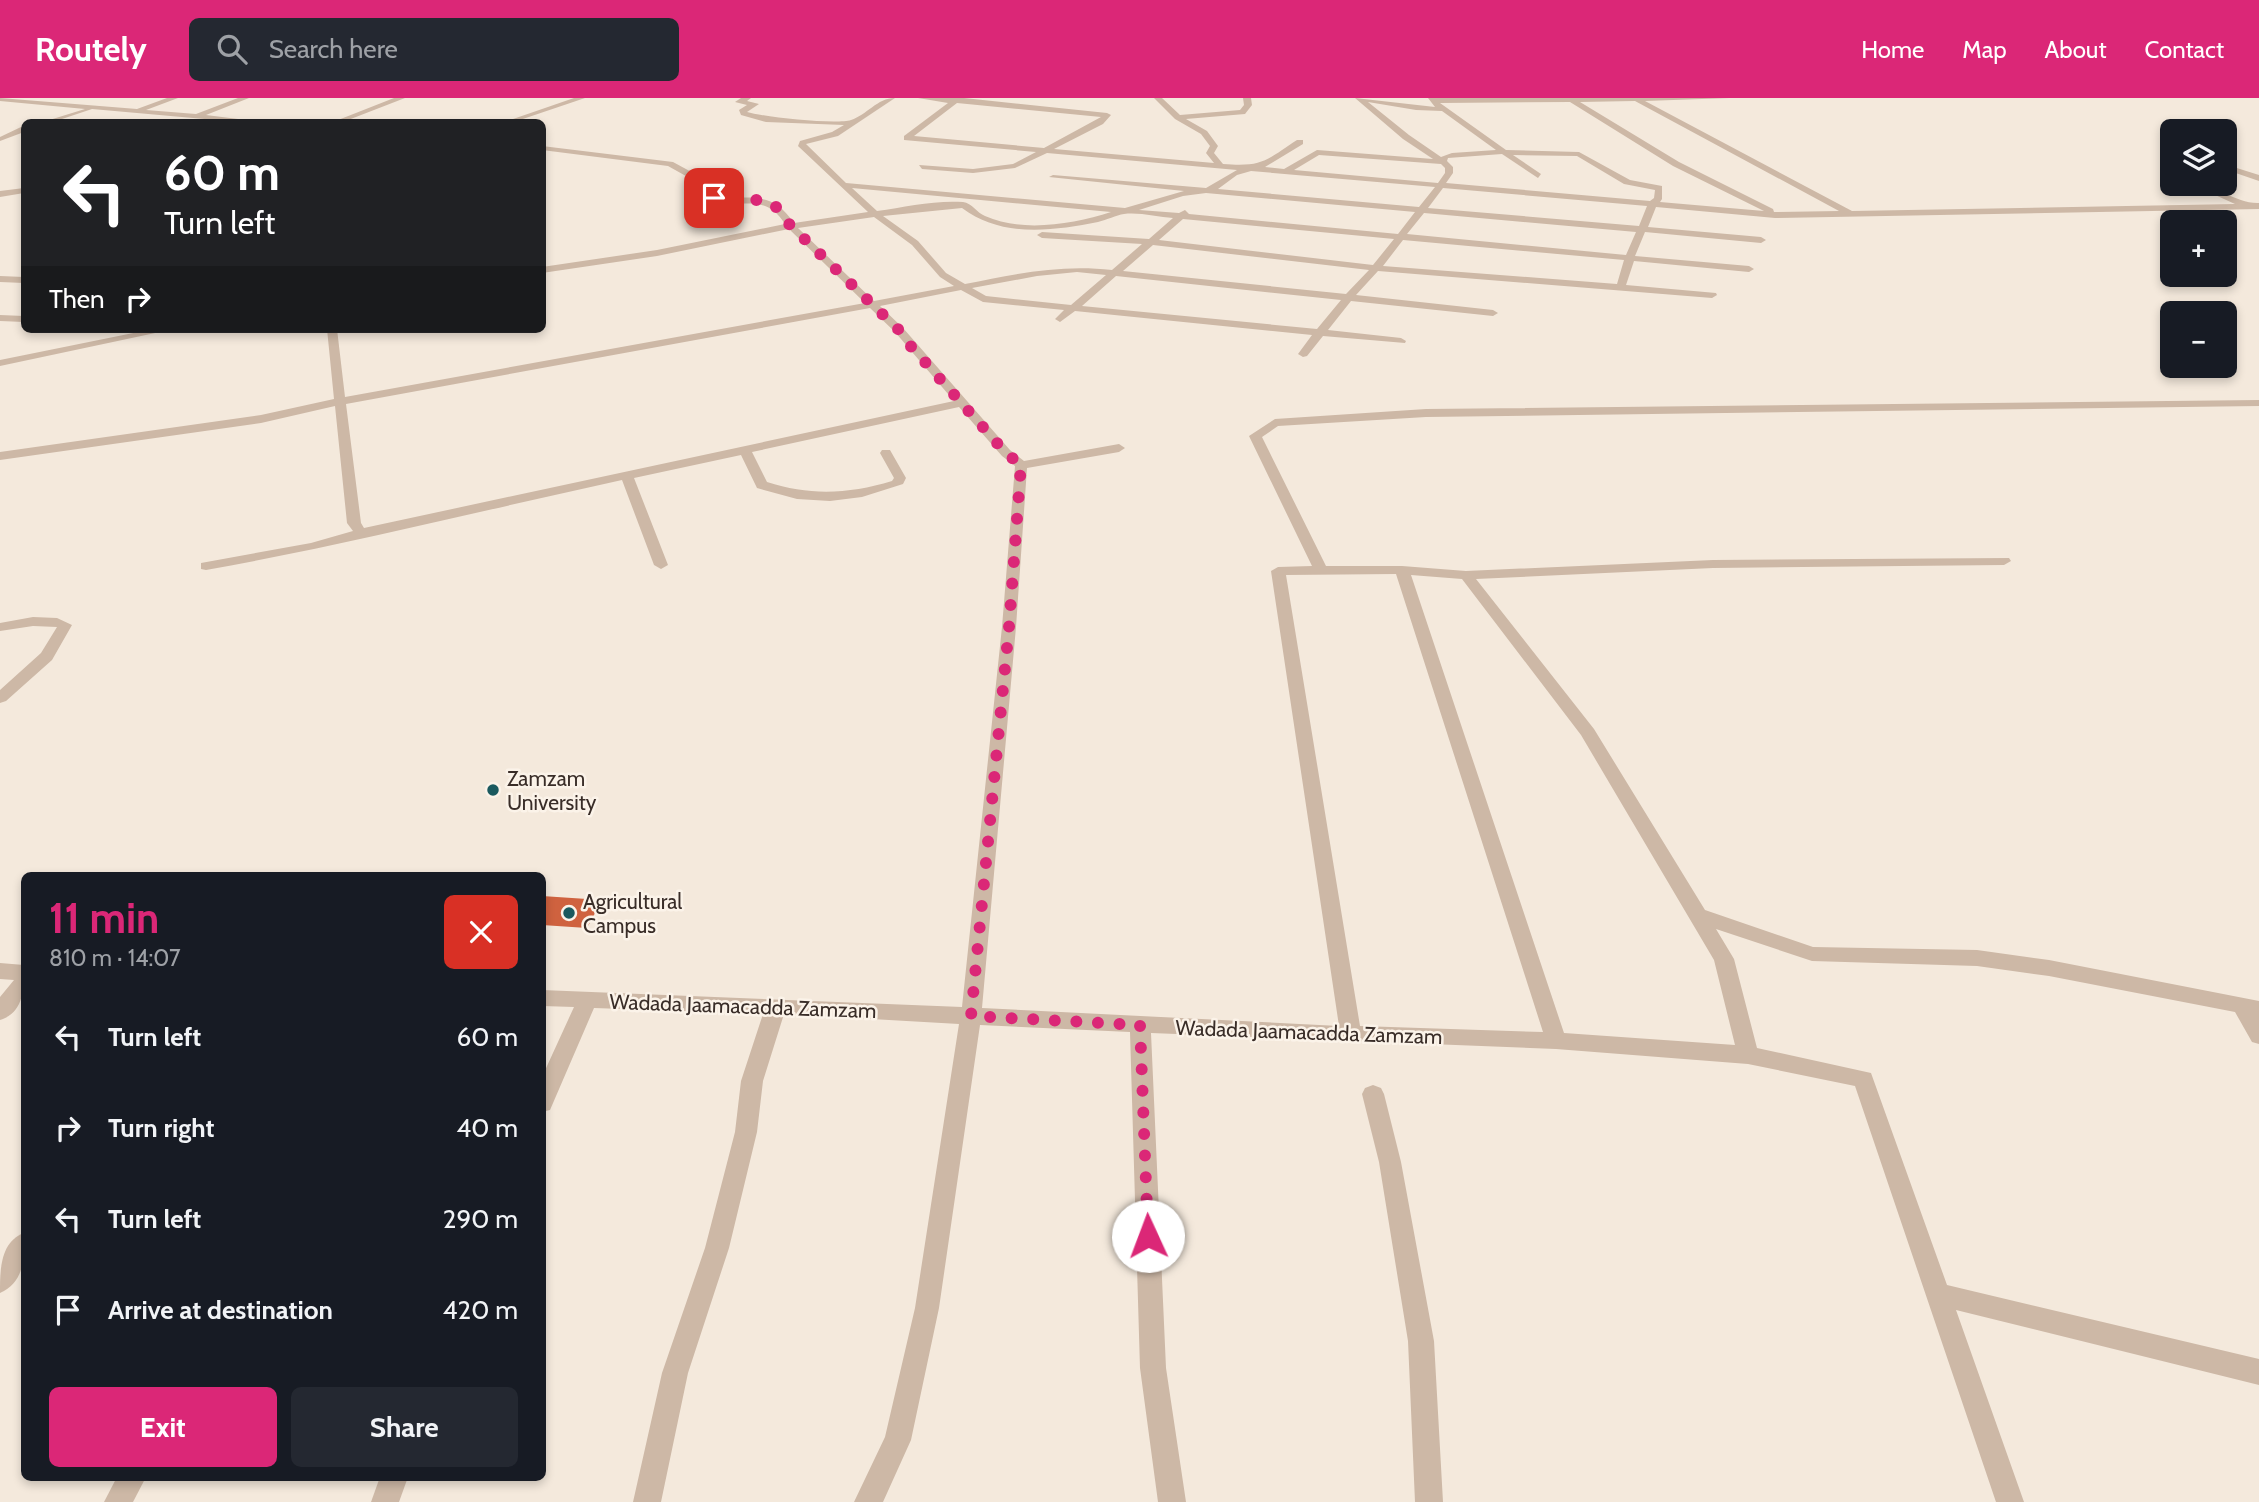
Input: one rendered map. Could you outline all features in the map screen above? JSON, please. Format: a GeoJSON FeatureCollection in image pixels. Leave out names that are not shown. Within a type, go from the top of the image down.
{"type":"FeatureCollection","features":[{"type":"Feature","properties":{"kind":"street"},"geometry":{"type":"LineString","coordinates":[[100,118],[174,98]]}},
{"type":"Feature","properties":{"kind":"street"},"geometry":{"type":"LineString","coordinates":[[196,117],[244,98]]}},
{"type":"Feature","properties":{"kind":"street"},"geometry":{"type":"LineString","coordinates":[[345,119],[401,98]]}},
{"type":"Feature","properties":{"kind":"street"},"geometry":{"type":"LineString","coordinates":[[517,119],[581,98]]}},
{"type":"Feature","properties":{"kind":"street"},"geometry":{"type":"LineString","coordinates":[[747,98],[739,102],[755,104],[743,110],[744,113],[760,119],[853,124]]}},
{"type":"Feature","properties":{"kind":"street"},"geometry":{"type":"LineString","coordinates":[[891,98],[835,134],[803,143],[802,146],[874,213],[915,243],[943,275],[983,299],[1074,306],[1401,341]]}},
{"type":"Feature","properties":{"kind":"street"},"geometry":{"type":"LineString","coordinates":[[922,98],[1091,110],[1107,115],[1100,122],[1015,166],[973,171],[922,167]]}},
{"type":"Feature","properties":{"kind":"street"},"geometry":{"type":"LineString","coordinates":[[1158,98],[1178,117],[1193,122],[1211,138],[1214,146],[1210,153],[1221,166]]}},
{"type":"Feature","properties":{"kind":"street"},"geometry":{"type":"LineString","coordinates":[[1178,117],[1242,111],[1248,106],[1247,98]]}},
{"type":"Feature","properties":{"kind":"street"},"geometry":{"type":"LineString","coordinates":[[1359,98],[1416,108],[1443,109]]}},
{"type":"Feature","properties":{"kind":"street"},"geometry":{"type":"LineString","coordinates":[[1303,354],[1318,333],[1376,268],[1449,173],[1449,167],[1443,162],[1406,137],[1359,98]]}},
{"type":"Feature","properties":{"kind":"street"},"geometry":{"type":"LineString","coordinates":[[1430,100],[1726,98]]}},
{"type":"Feature","properties":{"kind":"street"},"geometry":{"type":"LineString","coordinates":[[0,99],[221,119]]}},
{"type":"Feature","properties":{"kind":"street"},"geometry":{"type":"LineString","coordinates":[[959,99],[926,121],[908,138],[1775,215],[2256,207]]}},
{"type":"Feature","properties":{"kind":"street"},"geometry":{"type":"LineString","coordinates":[[1571,99],[1675,163],[1718,187],[1759,204],[1775,215]]}},
{"type":"Feature","properties":{"kind":"street"},"geometry":{"type":"LineString","coordinates":[[1635,99],[1852,215]]}},
{"type":"Feature","properties":{"kind":"street"},"geometry":{"type":"LineString","coordinates":[[0,106],[17,100]]}},
{"type":"Feature","properties":{"kind":"street"},"geometry":{"type":"LineString","coordinates":[[1430,100],[1538,176]]}},
{"type":"Feature","properties":{"kind":"street"},"geometry":{"type":"LineString","coordinates":[[56,119],[96,107]]}},
{"type":"Feature","properties":{"kind":"street"},"geometry":{"type":"LineString","coordinates":[[2,139],[21,130]]}},
{"type":"Feature","properties":{"kind":"street"},"geometry":{"type":"LineString","coordinates":[[1060,319],[1210,190],[1234,173],[1264,165],[1300,142]]}},
{"type":"Feature","properties":{"kind":"street"},"geometry":{"type":"LineString","coordinates":[[546,148],[670,164],[705,183],[718,201],[767,201],[782,212],[791,226],[873,304],[964,402],[1006,453],[1021,465],[1119,448]]}},
{"type":"Feature","properties":{"kind":"street"},"geometry":{"type":"LineString","coordinates":[[1287,171],[1317,152],[1443,162]]}},
{"type":"Feature","properties":{"kind":"street"},"geometry":{"type":"LineString","coordinates":[[1443,162],[1445,156],[1502,152],[1579,154],[1627,182],[1659,188],[1658,198],[1652,204],[1650,219],[1641,230],[1620,289]]}},
{"type":"Feature","properties":{"kind":"street"},"geometry":{"type":"LineString","coordinates":[[2237,170],[2259,178]]}},
{"type":"Feature","properties":{"kind":"street"},"geometry":{"type":"LineString","coordinates":[[1053,177],[1116,185],[1210,190],[1761,240]]}},
{"type":"Feature","properties":{"kind":"street"},"geometry":{"type":"LineString","coordinates":[[844,185],[1749,269]]}},
{"type":"Feature","properties":{"kind":"street"},"geometry":{"type":"LineString","coordinates":[[546,269],[657,253],[791,226],[874,213],[957,205],[964,205],[981,218],[1021,228],[1041,228],[1127,211],[1182,194],[1210,190]]}},
{"type":"Feature","properties":{"kind":"street"},"geometry":{"type":"LineString","coordinates":[[0,194],[21,191]]}},
{"type":"Feature","properties":{"kind":"street"},"geometry":{"type":"LineString","coordinates":[[2227,196],[2256,207]]}},
{"type":"Feature","properties":{"kind":"street"},"geometry":{"type":"LineString","coordinates":[[992,221],[994,228],[1000,231],[1150,242],[1376,268],[1712,295]]}},
{"type":"Feature","properties":{"kind":"street"},"geometry":{"type":"LineString","coordinates":[[0,456],[122,437],[212,427],[1037,273],[1077,269],[1493,313]]}},
{"type":"Feature","properties":{"kind":"street"},"geometry":{"type":"LineString","coordinates":[[0,279],[21,280]]}},
{"type":"Feature","properties":{"kind":"street"},"geometry":{"type":"LineString","coordinates":[[0,318],[21,319]]}},
{"type":"Feature","properties":{"kind":"street"},"geometry":{"type":"LineString","coordinates":[[2,365],[150,333]]}},
{"type":"Feature","properties":{"kind":"street"},"geometry":{"type":"LineString","coordinates":[[333,333],[354,523],[361,533]]}},
{"type":"Feature","properties":{"kind":"street"},"geometry":{"type":"LineString","coordinates":[[206,566],[313,547],[361,533],[964,402]]}},
{"type":"Feature","properties":{"kind":"street"},"geometry":{"type":"LineString","coordinates":[[1321,570],[1255,436],[1275,423],[1426,413],[2259,402]]}},
{"type":"Feature","properties":{"kind":"street"},"geometry":{"type":"LineString","coordinates":[[745,450],[762,485],[785,494],[842,499],[861,496],[897,484],[900,478],[886,453]]}},
{"type":"Feature","properties":{"kind":"street"},"geometry":{"type":"LineString","coordinates":[[868,1502],[898,1440],[927,1308],[971,1016],[1008,641],[1021,465]]}},
{"type":"Feature","properties":{"kind":"street"},"geometry":{"type":"LineString","coordinates":[[627,476],[662,565]]}},
{"type":"Feature","properties":{"kind":"street"},"geometry":{"type":"LineString","coordinates":[[1351,1035],[1278,570],[1402,570],[1466,575],[1713,564],[2004,561]]}},
{"type":"Feature","properties":{"kind":"street"},"geometry":{"type":"LineString","coordinates":[[1402,570],[1556,1041]]}},
{"type":"Feature","properties":{"kind":"street"},"geometry":{"type":"LineString","coordinates":[[1466,575],[1588,733],[1724,960],[1748,1055]]}},
{"type":"Feature","properties":{"kind":"street"},"geometry":{"type":"LineString","coordinates":[[0,627],[53,620],[65,625],[59,641],[47,657],[0,698]]}},
{"type":"Feature","properties":{"kind":"street"},"geometry":{"type":"LineString","coordinates":[[1697,915],[1812,954],[1977,958],[2049,968],[2250,1007],[2259,1036]]}},
{"type":"Feature","properties":{"kind":"street"},"geometry":{"type":"LineString","coordinates":[[0,971],[21,973]]}},
{"type":"Feature","properties":{"kind":"street"},"geometry":{"type":"LineString","coordinates":[[0,1012],[21,986]]}},
{"type":"Feature","properties":{"kind":"street","name":"Wadada Jaamacadda Zamzam"},"geometry":{"type":"LineString","coordinates":[[546,998],[776,1006],[1351,1035],[1556,1041],[1748,1055],[1863,1079],[1937,1294]]}},
{"type":"Feature","properties":{"kind":"street"},"geometry":{"type":"LineString","coordinates":[[546,1094],[588,999]]}},
{"type":"Feature","properties":{"kind":"street"},"geometry":{"type":"LineString","coordinates":[[646,1502],[675,1373],[717,1248],[746,1132],[752,1081],[776,1006]]}},
{"type":"Feature","properties":{"kind":"street"},"geometry":{"type":"LineString","coordinates":[[1140,1025],[1153,1367],[1172,1502]]}},
{"type":"Feature","properties":{"kind":"street"},"geometry":{"type":"LineString","coordinates":[[1373,1094],[1390,1162],[1421,1341],[1429,1502]]}},
{"type":"Feature","properties":{"kind":"street"},"geometry":{"type":"LineString","coordinates":[[0,1281],[21,1249]]}},
{"type":"Feature","properties":{"kind":"street"},"geometry":{"type":"LineString","coordinates":[[1937,1294],[2259,1373]]}},
{"type":"Feature","properties":{"kind":"street"},"geometry":{"type":"LineString","coordinates":[[1937,1294],[2010,1502]]}},
{"type":"Feature","properties":{"kind":"street"},"geometry":{"type":"LineString","coordinates":[[118,1502],[130,1481]]}},
{"type":"Feature","properties":{"kind":"street"},"geometry":{"type":"LineString","coordinates":[[385,1502],[393,1481]]}},
{"type":"Feature","properties":{"kind":"building","name":"Agricultural Campus"},"geometry":{"type":"Polygon","coordinates":[[[546,896],[602,900],[587,928],[546,925],[546,896]]]}},
{"type":"Feature","properties":{"kind":"place","name":"Zamzam University"},"geometry":{"type":"Point","coordinates":[493,790]}},
{"type":"Feature","properties":{"kind":"place","name":"Agricultural Campus"},"geometry":{"type":"Point","coordinates":[569,913]}},
{"type":"Feature","properties":{"kind":"route"},"geometry":{"type":"LineString","coordinates":[[714,198],[721,202],[767,201],[782,212],[791,226],[899,330],[1006,453],[1021,465],[1009,627],[971,1016],[1140,1025],[1148,1236]]}}]}
